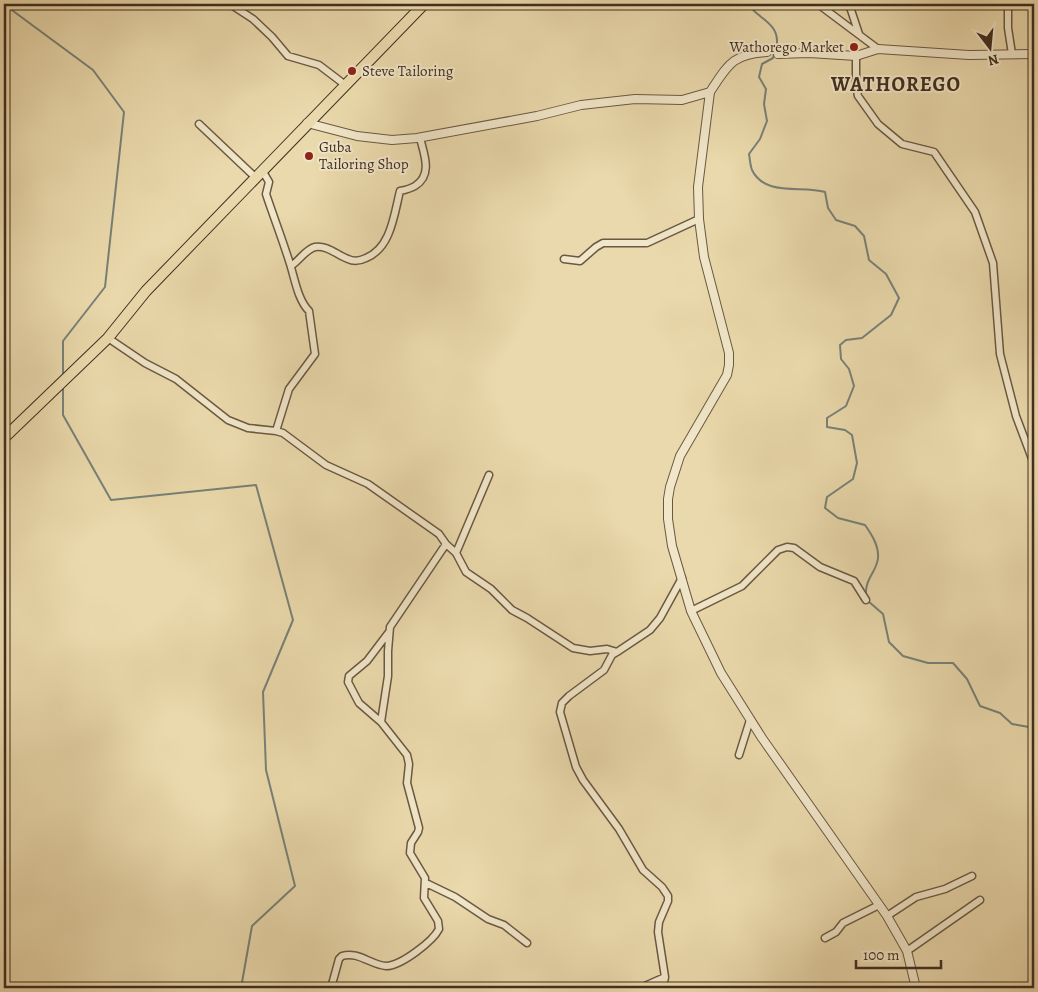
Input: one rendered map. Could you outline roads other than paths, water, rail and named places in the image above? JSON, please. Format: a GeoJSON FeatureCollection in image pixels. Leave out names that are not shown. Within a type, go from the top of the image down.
{"type":"FeatureCollection","features":[{"type":"Feature","properties":{"kind":"main road"},"geometry":{"type":"LineString","coordinates":[[4,438],[108,338],[146,291],[344,84],[424,4]]}},
{"type":"Feature","properties":{"kind":"street"},"geometry":{"type":"LineString","coordinates":[[230,4],[259,25],[288,56],[319,65],[344,84]]}},
{"type":"Feature","properties":{"kind":"street"},"geometry":{"type":"LineString","coordinates":[[818,4],[878,49]]}},
{"type":"Feature","properties":{"kind":"street"},"geometry":{"type":"LineString","coordinates":[[849,4],[859,34]]}},
{"type":"Feature","properties":{"kind":"street"},"geometry":{"type":"LineString","coordinates":[[1008,4],[1008,28],[1012,54]]}},
{"type":"Feature","properties":{"kind":"street"},"geometry":{"type":"LineString","coordinates":[[916,988],[906,951],[887,916],[787,777],[721,673],[691,611],[672,546],[668,519],[670,487],[680,456],[725,380],[729,365],[729,353],[719,310],[704,258],[699,219],[698,187],[710,92],[726,68],[734,60],[751,53],[809,53],[856,56],[878,49],[969,55],[1034,54]]}},
{"type":"Feature","properties":{"kind":"street"},"geometry":{"type":"LineString","coordinates":[[856,56],[858,96],[878,124],[902,144],[934,152],[979,220],[992,263],[1000,354],[1016,416],[1034,464]]}},
{"type":"Feature","properties":{"kind":"street"},"geometry":{"type":"LineString","coordinates":[[307,123],[357,136],[383,140],[420,138],[581,106],[635,100],[682,100],[710,92]]}},
{"type":"Feature","properties":{"kind":"street"},"geometry":{"type":"LineString","coordinates":[[199,124],[269,182],[266,194],[297,288],[309,311],[316,354],[289,389],[276,431]]}},
{"type":"Feature","properties":{"kind":"street"},"geometry":{"type":"LineString","coordinates":[[291,266],[315,247],[332,250],[350,261],[364,259],[378,252],[391,226],[400,191],[414,187],[423,178],[426,164],[420,138]]}},
{"type":"Feature","properties":{"kind":"street"},"geometry":{"type":"LineString","coordinates":[[564,259],[580,261],[603,243],[647,244],[699,219]]}},
{"type":"Feature","properties":{"kind":"street"},"geometry":{"type":"LineString","coordinates":[[108,338],[176,379],[228,420],[248,428],[283,433],[326,465],[368,484],[439,534],[456,553],[466,572],[491,589],[512,610],[564,643],[573,648],[590,651],[607,650],[617,652]]}},
{"type":"Feature","properties":{"kind":"street"},"geometry":{"type":"LineString","coordinates":[[456,553],[489,475]]}},
{"type":"Feature","properties":{"kind":"street"},"geometry":{"type":"LineString","coordinates":[[331,988],[339,959],[342,956],[354,955],[378,964],[391,965],[412,955],[433,938],[439,929],[439,925],[423,895],[426,883],[410,853],[411,843],[419,828],[407,783],[409,764],[407,755],[381,722],[359,703],[348,680],[349,676],[366,661],[389,632],[395,619],[446,544]]}},
{"type":"Feature","properties":{"kind":"street"},"geometry":{"type":"LineString","coordinates":[[691,611],[742,586],[778,550],[787,547],[794,548],[820,567],[854,581],[866,600]]}},
{"type":"Feature","properties":{"kind":"street"},"geometry":{"type":"LineString","coordinates":[[664,988],[665,976],[658,932],[659,922],[668,901],[668,896],[662,887],[643,870],[619,829],[583,780],[576,767],[560,712],[562,703],[598,675],[608,665],[612,655],[650,630],[660,618],[682,578]]}},
{"type":"Feature","properties":{"kind":"street"},"geometry":{"type":"LineString","coordinates":[[381,722],[388,676],[389,632]]}},
{"type":"Feature","properties":{"kind":"street"},"geometry":{"type":"LineString","coordinates":[[739,755],[750,720]]}},
{"type":"Feature","properties":{"kind":"street"},"geometry":{"type":"LineString","coordinates":[[887,916],[916,897],[945,889],[972,876]]}},
{"type":"Feature","properties":{"kind":"street"},"geometry":{"type":"LineString","coordinates":[[426,883],[455,896],[488,919],[504,925],[527,943]]}},
{"type":"Feature","properties":{"kind":"street"},"geometry":{"type":"LineString","coordinates":[[906,951],[980,900]]}},
{"type":"Feature","properties":{"kind":"street"},"geometry":{"type":"LineString","coordinates":[[825,938],[836,932],[843,923],[879,905]]}},
{"type":"Feature","properties":{"kind":"street"},"geometry":{"type":"LineString","coordinates":[[640,988],[665,976]]}},
{"type":"Feature","properties":{"kind":"waterway"},"geometry":{"type":"LineString","coordinates":[[5,4],[93,70],[124,112],[105,287],[63,341],[63,377]]}},
{"type":"Feature","properties":{"kind":"waterway"},"geometry":{"type":"LineString","coordinates":[[748,4],[774,30],[777,42],[773,58],[762,64],[759,77],[766,89],[764,104],[767,121],[760,139],[749,154],[752,170],[766,184],[775,187],[825,192],[828,208],[836,220],[855,226],[864,236],[869,260],[886,274],[899,298],[891,315],[862,338],[846,340],[840,345],[841,359],[849,369],[854,386],[846,406],[827,418],[827,427],[845,430],[852,435],[857,463],[853,479],[827,497],[825,508],[838,518],[865,525],[874,541],[878,558],[876,567],[867,584],[866,594]]}},
{"type":"Feature","properties":{"kind":"waterway"},"geometry":{"type":"LineString","coordinates":[[63,386],[63,415],[111,500],[256,485],[293,620],[263,692],[266,770],[295,886],[252,926],[241,988]]}},
{"type":"Feature","properties":{"kind":"waterway"},"geometry":{"type":"LineString","coordinates":[[868,601],[883,614],[889,642],[903,656],[928,663],[953,663],[967,679],[980,706],[1000,713],[1012,724],[1029,727],[1034,730]]}},
{"type":"Feature","properties":{"kind":"place","name":"Wathorego Market"},"geometry":{"type":"Point","coordinates":[854,47]}},
{"type":"Feature","properties":{"kind":"place","name":"Steve Tailoring"},"geometry":{"type":"Point","coordinates":[352,71]}},
{"type":"Feature","properties":{"kind":"place","name":"Guba Tailoring Shop"},"geometry":{"type":"Point","coordinates":[309,156]}},
{"type":"Feature","properties":{"kind":"district","name":"WATHOREGO"},"geometry":{"type":"Point","coordinates":[896,84]}}]}
